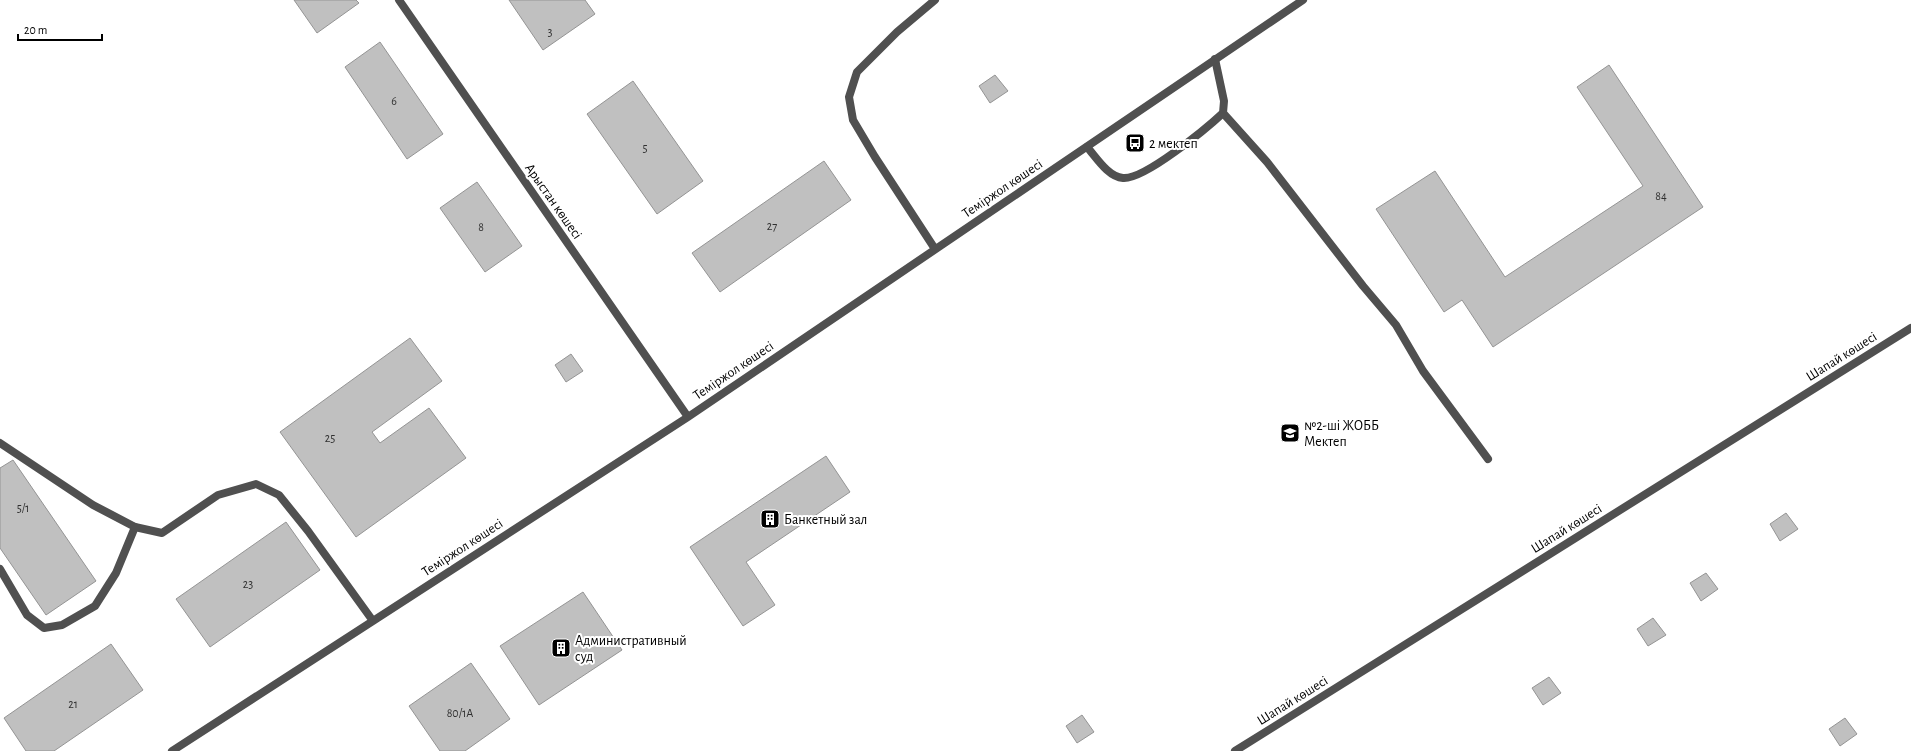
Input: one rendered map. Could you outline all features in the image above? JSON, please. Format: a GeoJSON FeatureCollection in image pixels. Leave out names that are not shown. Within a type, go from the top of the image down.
{"type":"FeatureCollection","features":[{"type":"Feature","properties":{"kind":"street","name":"Арыстан көшесі"},"geometry":{"type":"LineString","coordinates":[[399,0],[688,416]]}},
{"type":"Feature","properties":{"kind":"street"},"geometry":{"type":"LineString","coordinates":[[935,0],[897,32],[857,72],[849,97],[853,120],[875,157],[935,249]]}},
{"type":"Feature","properties":{"kind":"street","name":"Теміржол көшесі"},"geometry":{"type":"LineString","coordinates":[[172,751],[688,416],[1303,0]]}},
{"type":"Feature","properties":{"kind":"street"},"geometry":{"type":"LineString","coordinates":[[1087,147],[1111,173],[1123,178],[1136,176],[1202,132],[1223,113],[1224,101],[1215,59]]}},
{"type":"Feature","properties":{"kind":"street"},"geometry":{"type":"LineString","coordinates":[[1223,113],[1267,162],[1363,286],[1396,326],[1423,371],[1488,459]]}},
{"type":"Feature","properties":{"kind":"street","name":"Шапай көшесі"},"geometry":{"type":"LineString","coordinates":[[1235,751],[1911,328]]}},
{"type":"Feature","properties":{"kind":"street"},"geometry":{"type":"LineString","coordinates":[[0,443],[94,505],[135,527],[162,534],[218,494],[256,484],[279,495],[308,531],[372,621]]}},
{"type":"Feature","properties":{"kind":"street"},"geometry":{"type":"LineString","coordinates":[[0,569],[27,615],[44,628],[62,625],[95,606],[116,572],[135,527]]}},
{"type":"Feature","properties":{"kind":"building"},"geometry":{"type":"Polygon","coordinates":[[[294,0],[356,0],[359,3],[317,33],[294,0]]]}},
{"type":"Feature","properties":{"kind":"building"},"geometry":{"type":"Polygon","coordinates":[[[509,0],[585,0],[595,14],[543,50],[509,0]]]}},
{"type":"Feature","properties":{"kind":"building"},"geometry":{"type":"Polygon","coordinates":[[[380,42],[443,134],[407,159],[345,67],[380,42]]]}},
{"type":"Feature","properties":{"kind":"building"},"geometry":{"type":"Polygon","coordinates":[[[1609,65],[1703,207],[1493,347],[1462,300],[1444,312],[1376,209],[1435,171],[1505,277],[1643,186],[1577,87],[1609,65]]]}},
{"type":"Feature","properties":{"kind":"building"},"geometry":{"type":"Polygon","coordinates":[[[995,75],[1008,91],[990,103],[979,86],[995,75]]]}},
{"type":"Feature","properties":{"kind":"building"},"geometry":{"type":"Polygon","coordinates":[[[633,81],[703,181],[657,214],[587,114],[633,81]]]}},
{"type":"Feature","properties":{"kind":"building"},"geometry":{"type":"Polygon","coordinates":[[[824,161],[851,200],[720,292],[692,253],[824,161]]]}},
{"type":"Feature","properties":{"kind":"building"},"geometry":{"type":"Polygon","coordinates":[[[477,182],[522,246],[485,272],[440,208],[477,182]]]}},
{"type":"Feature","properties":{"kind":"building"},"geometry":{"type":"Polygon","coordinates":[[[410,338],[442,381],[372,432],[380,443],[429,408],[466,458],[356,537],[280,432],[410,338]]]}},
{"type":"Feature","properties":{"kind":"building"},"geometry":{"type":"Polygon","coordinates":[[[571,354],[583,371],[566,382],[555,365],[571,354]]]}},
{"type":"Feature","properties":{"kind":"building","name":"Банкетный зал"},"geometry":{"type":"Polygon","coordinates":[[[826,456],[850,492],[746,562],[775,605],[743,626],[690,547],[826,456]]]}},
{"type":"Feature","properties":{"kind":"building"},"geometry":{"type":"Polygon","coordinates":[[[13,460],[96,581],[46,615],[0,548],[0,468],[13,460]]]}},
{"type":"Feature","properties":{"kind":"building"},"geometry":{"type":"Polygon","coordinates":[[[1786,513],[1798,529],[1780,541],[1770,524],[1786,513]]]}},
{"type":"Feature","properties":{"kind":"building"},"geometry":{"type":"Polygon","coordinates":[[[286,522],[320,570],[210,647],[176,599],[286,522]]]}},
{"type":"Feature","properties":{"kind":"building"},"geometry":{"type":"Polygon","coordinates":[[[1706,573],[1718,589],[1701,601],[1690,583],[1706,573]]]}},
{"type":"Feature","properties":{"kind":"building","name":"Административный суд"},"geometry":{"type":"Polygon","coordinates":[[[583,592],[622,650],[539,705],[500,646],[583,592]]]}},
{"type":"Feature","properties":{"kind":"building"},"geometry":{"type":"Polygon","coordinates":[[[1653,618],[1666,635],[1648,646],[1637,629],[1653,618]]]}},
{"type":"Feature","properties":{"kind":"building"},"geometry":{"type":"Polygon","coordinates":[[[111,644],[143,690],[54,751],[26,751],[4,718],[111,644]]]}},
{"type":"Feature","properties":{"kind":"building"},"geometry":{"type":"Polygon","coordinates":[[[471,663],[510,719],[465,751],[440,751],[409,706],[471,663]]]}},
{"type":"Feature","properties":{"kind":"building"},"geometry":{"type":"Polygon","coordinates":[[[1549,677],[1561,693],[1543,705],[1532,688],[1549,677]]]}},
{"type":"Feature","properties":{"kind":"building"},"geometry":{"type":"Polygon","coordinates":[[[1082,715],[1094,732],[1077,743],[1066,726],[1082,715]]]}},
{"type":"Feature","properties":{"kind":"building"},"geometry":{"type":"Polygon","coordinates":[[[1845,718],[1857,734],[1840,746],[1829,729],[1845,718]]]}},
{"type":"Feature","properties":{"kind":"place","name":"2 мектеп"},"geometry":{"type":"Point","coordinates":[1135,143]}},
{"type":"Feature","properties":{"kind":"place","name":"№2-ші ЖОББ Мектеп"},"geometry":{"type":"Point","coordinates":[1290,433]}},
{"type":"Feature","properties":{"kind":"place","name":"Банкетный зал"},"geometry":{"type":"Point","coordinates":[770,519]}},
{"type":"Feature","properties":{"kind":"place","name":"Административный суд"},"geometry":{"type":"Point","coordinates":[561,648]}}]}
